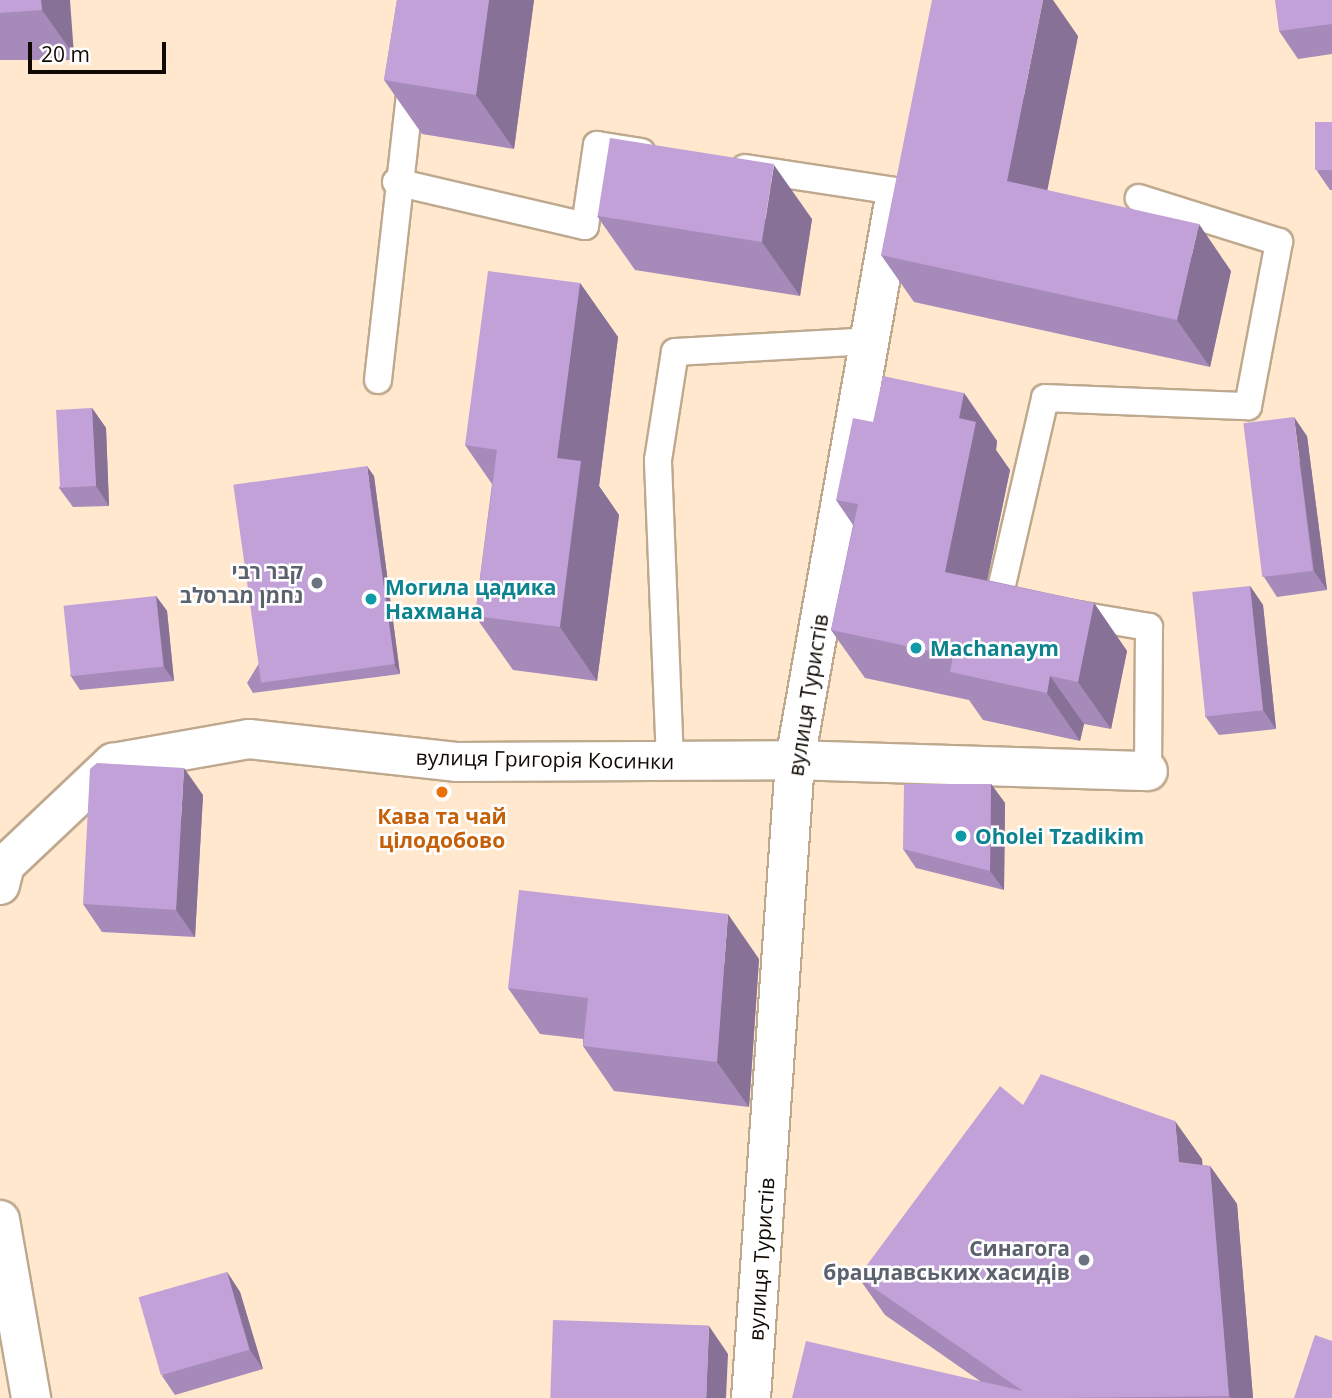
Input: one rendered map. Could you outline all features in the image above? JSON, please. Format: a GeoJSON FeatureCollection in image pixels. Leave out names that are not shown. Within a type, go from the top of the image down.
{"type":"FeatureCollection","features":[{"type":"Feature","properties":{"kind":"street","name":"вулиця Туристів"},"geometry":{"type":"LineString","coordinates":[[751,1398],[795,760],[904,150]]}},
{"type":"Feature","properties":{"kind":"street","name":"вулиця Григорія Косинки"},"geometry":{"type":"LineString","coordinates":[[0,885],[5,865],[113,763],[249,739],[456,762],[795,760],[1148,771]]}},
{"type":"Feature","properties":{"kind":"street"},"geometry":{"type":"LineString","coordinates":[[0,1220],[31,1398]]}},
{"type":"Feature","properties":{"kind":"lane"},"geometry":{"type":"LineString","coordinates":[[378,380],[396,182],[416,52]]}},
{"type":"Feature","properties":{"kind":"lane"},"geometry":{"type":"LineString","coordinates":[[396,182],[585,226],[597,145],[665,155]]}},
{"type":"Feature","properties":{"kind":"lane"},"geometry":{"type":"LineString","coordinates":[[719,164],[896,191]]}},
{"type":"Feature","properties":{"kind":"lane"},"geometry":{"type":"LineString","coordinates":[[1139,198],[1279,242],[1248,406],[1045,398],[998,602],[1149,627],[1148,771]]}},
{"type":"Feature","properties":{"kind":"lane"},"geometry":{"type":"LineString","coordinates":[[670,761],[658,473],[675,352],[870,341]]}},
{"type":"Feature","properties":{"kind":"building"},"geometry":{"type":"Polygon","coordinates":[[[0,0],[41,0],[42,10],[0,13],[0,0]]]}},
{"type":"Feature","properties":{"kind":"building"},"geometry":{"type":"Polygon","coordinates":[[[397,0],[489,0],[476,95],[384,80],[397,0]]]}},
{"type":"Feature","properties":{"kind":"building"},"geometry":{"type":"Polygon","coordinates":[[[932,0],[1043,0],[1007,181],[1199,224],[1177,320],[881,255],[932,0]]]}},
{"type":"Feature","properties":{"kind":"building"},"geometry":{"type":"Polygon","coordinates":[[[1275,0],[1332,0],[1332,24],[1279,31],[1275,0]]]}},
{"type":"Feature","properties":{"kind":"building"},"geometry":{"type":"Polygon","coordinates":[[[1315,122],[1332,122],[1332,170],[1315,170],[1315,122]]]}},
{"type":"Feature","properties":{"kind":"building"},"geometry":{"type":"Polygon","coordinates":[[[610,138],[774,164],[762,242],[598,216],[610,138]]]}},
{"type":"Feature","properties":{"kind":"building"},"geometry":{"type":"Polygon","coordinates":[[[488,271],[580,283],[557,458],[581,461],[560,627],[475,616],[497,450],[465,445],[488,271]]]}},
{"type":"Feature","properties":{"kind":"building"},"geometry":{"type":"Polygon","coordinates":[[[883,376],[964,393],[959,418],[976,422],[945,572],[1094,603],[1078,682],[1050,676],[1047,693],[950,672],[953,656],[831,630],[858,504],[836,500],[853,418],[873,422],[883,376]]]}},
{"type":"Feature","properties":{"kind":"building"},"geometry":{"type":"Polygon","coordinates":[[[92,408],[96,486],[60,488],[56,410],[92,408]]]}},
{"type":"Feature","properties":{"kind":"building"},"geometry":{"type":"Polygon","coordinates":[[[1294,417],[1313,571],[1262,577],[1243,423],[1294,417]]]}},
{"type":"Feature","properties":{"kind":"building","name":"קבר רבי נחמן מברסלב"},"geometry":{"type":"Polygon","coordinates":[[[367,466],[395,664],[261,683],[233,485],[367,466]]]}},
{"type":"Feature","properties":{"kind":"building"},"geometry":{"type":"Polygon","coordinates":[[[1250,586],[1263,710],[1205,716],[1192,592],[1250,586]]]}},
{"type":"Feature","properties":{"kind":"building"},"geometry":{"type":"Polygon","coordinates":[[[156,596],[163,667],[71,676],[64,606],[156,596]]]}},
{"type":"Feature","properties":{"kind":"building"},"geometry":{"type":"Polygon","coordinates":[[[97,763],[184,768],[176,910],[83,904],[90,769],[97,763]]]}},
{"type":"Feature","properties":{"kind":"building","name":"Oholei Tzadikim"},"geometry":{"type":"Polygon","coordinates":[[[904,784],[991,784],[990,871],[903,849],[904,784]]]}},
{"type":"Feature","properties":{"kind":"building"},"geometry":{"type":"Polygon","coordinates":[[[519,890],[728,914],[717,1062],[583,1046],[588,998],[508,988],[519,890]]]}},
{"type":"Feature","properties":{"kind":"building","name":"Синагога брацлавських хасидів"},"geometry":{"type":"Polygon","coordinates":[[[1041,1074],[1175,1121],[1179,1162],[1210,1166],[1229,1396],[792,1398],[806,1341],[1023,1391],[858,1277],[1000,1086],[1023,1105],[1041,1074]]]}},
{"type":"Feature","properties":{"kind":"building"},"geometry":{"type":"Polygon","coordinates":[[[227,1272],[249,1350],[161,1375],[139,1297],[227,1272]]]}},
{"type":"Feature","properties":{"kind":"building"},"geometry":{"type":"Polygon","coordinates":[[[553,1320],[709,1325],[706,1398],[550,1398],[553,1320]]]}},
{"type":"Feature","properties":{"kind":"building"},"geometry":{"type":"Polygon","coordinates":[[[1315,1335],[1332,1341],[1332,1398],[1294,1398],[1315,1335]]]}},
{"type":"Feature","properties":{"kind":"place","name":"קבר רבי נחמן מברסלב"},"geometry":{"type":"Point","coordinates":[317,583]}},
{"type":"Feature","properties":{"kind":"place","name":"Могила цадика Нахмана"},"geometry":{"type":"Point","coordinates":[371,599]}},
{"type":"Feature","properties":{"kind":"place","name":"Machanaym"},"geometry":{"type":"Point","coordinates":[916,648]}},
{"type":"Feature","properties":{"kind":"place","name":"Кава та чай цілодобово"},"geometry":{"type":"Point","coordinates":[442,792]}},
{"type":"Feature","properties":{"kind":"place","name":"Oholei Tzadikim"},"geometry":{"type":"Point","coordinates":[961,836]}},
{"type":"Feature","properties":{"kind":"place","name":"Синагога брацлавських хасидів"},"geometry":{"type":"Point","coordinates":[1084,1260]}}]}
